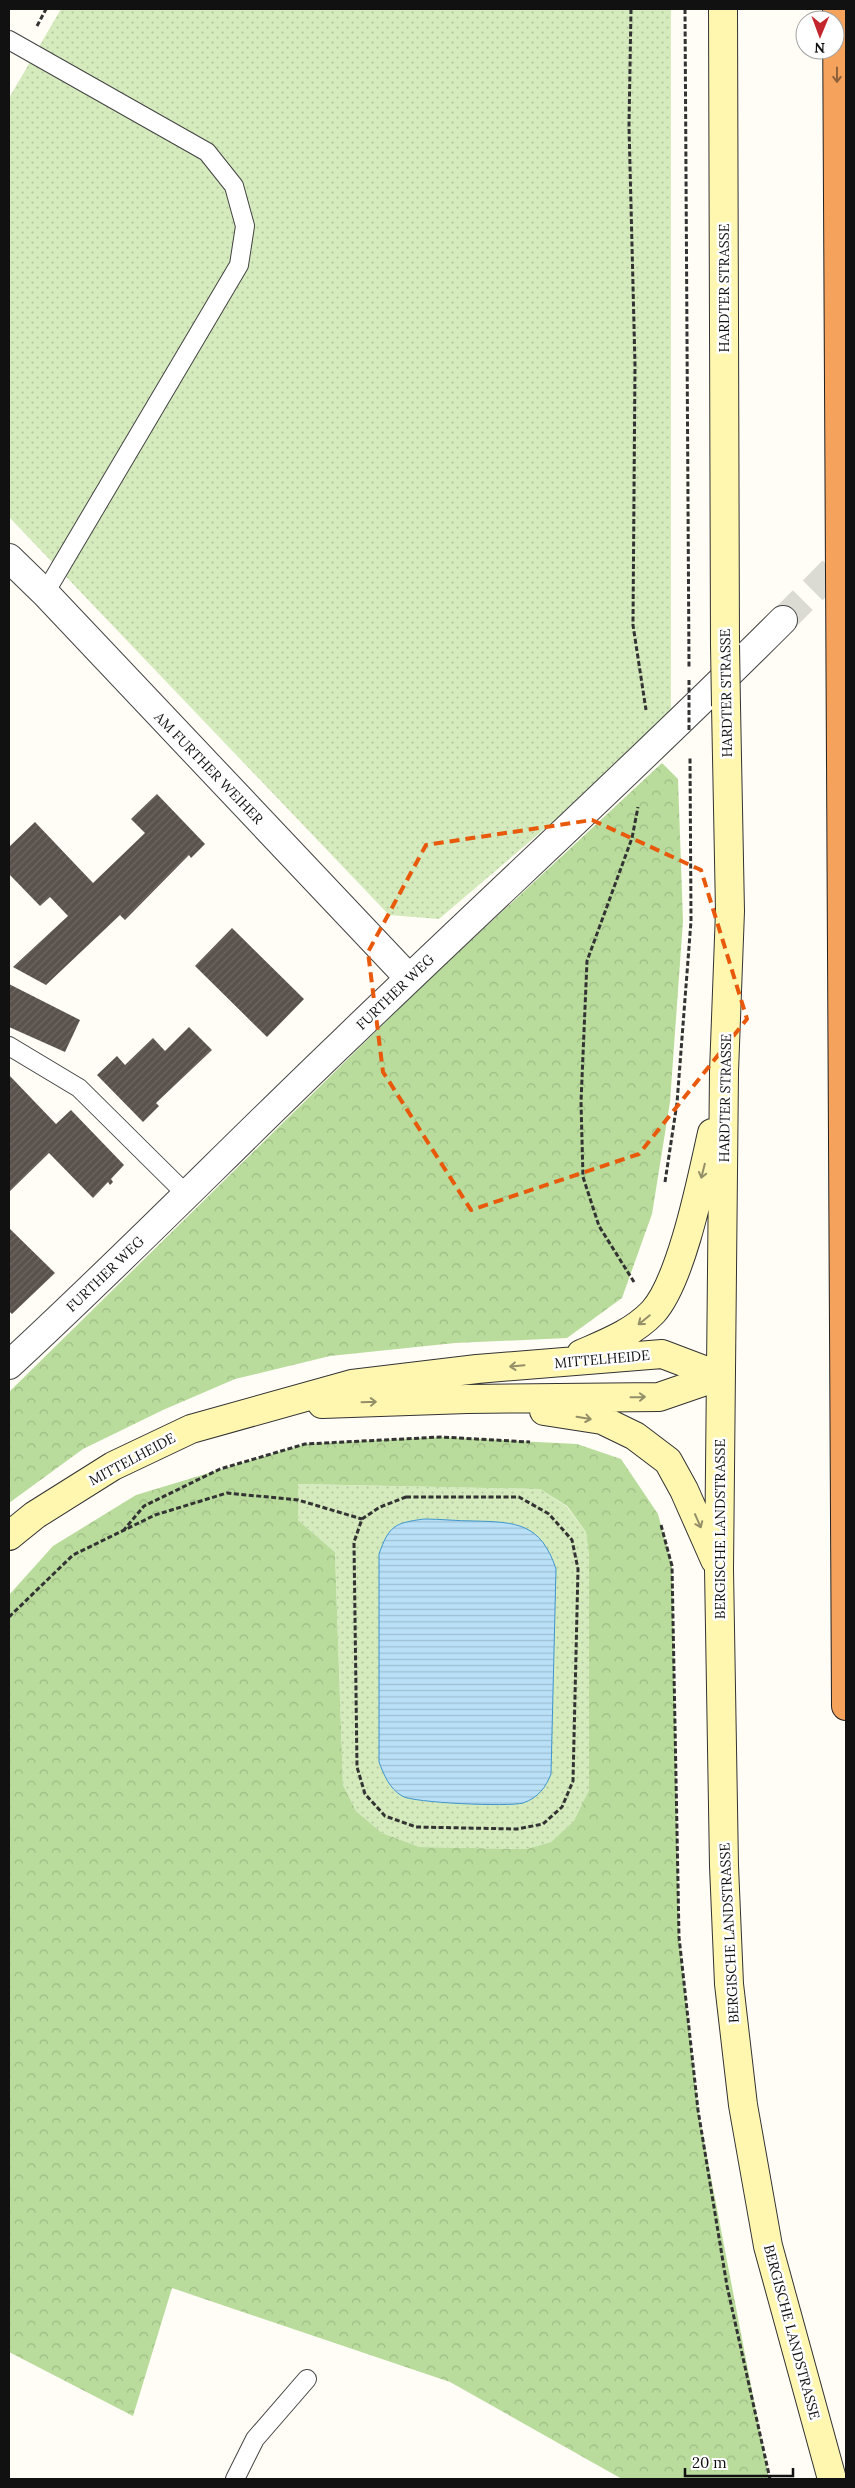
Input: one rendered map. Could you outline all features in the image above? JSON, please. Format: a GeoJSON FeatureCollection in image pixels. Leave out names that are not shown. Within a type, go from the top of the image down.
{"type":"FeatureCollection","features":[{"type":"Feature","properties":{"kind":"highway"},"geometry":{"type":"LineString","coordinates":[[836,9],[846,1706]]}},
{"type":"Feature","properties":{"kind":"main road","name":"HARDTER STRASSE"},"geometry":{"type":"LineString","coordinates":[[720,1376],[724,1072],[730,911],[725,645],[723,9]]}},
{"type":"Feature","properties":{"kind":"main road"},"geometry":{"type":"LineString","coordinates":[[565,1362],[628,1332],[653,1312],[670,1286],[704,1171],[724,1072]]}},
{"type":"Feature","properties":{"kind":"main road","name":"MITTELHEIDE"},"geometry":{"type":"LineString","coordinates":[[9,1536],[35,1515],[113,1466],[191,1429],[352,1384],[477,1369],[662,1354],[720,1376]]}},
{"type":"Feature","properties":{"kind":"main road","name":"MITTELHEIDE"},"geometry":{"type":"LineString","coordinates":[[268,1406],[467,1399],[659,1397],[720,1376]]}},
{"type":"Feature","properties":{"kind":"main road","name":"BERGISCHE LANDSTRASSE"},"geometry":{"type":"LineString","coordinates":[[720,1376],[719,1569],[724,1866],[729,1984],[743,2105],[768,2246],[832,2479]]}},
{"type":"Feature","properties":{"kind":"main road"},"geometry":{"type":"LineString","coordinates":[[467,1399],[602,1420],[635,1436],[668,1461],[684,1490],[719,1569]]}},
{"type":"Feature","properties":{"kind":"street","name":"AM FURTHER WEIHER"},"geometry":{"type":"LineString","coordinates":[[9,558],[409,978]]}},
{"type":"Feature","properties":{"kind":"street","name":"FURTHER WEG"},"geometry":{"type":"LineString","coordinates":[[9,1365],[67,1311],[409,978],[646,755],[783,620]]}},
{"type":"Feature","properties":{"kind":"lane"},"geometry":{"type":"LineString","coordinates":[[9,40],[207,152],[234,186],[245,226],[239,265],[44,593]]}},
{"type":"Feature","properties":{"kind":"lane"},"geometry":{"type":"LineString","coordinates":[[9,1046],[79,1088],[186,1194]]}},
{"type":"Feature","properties":{"kind":"lane"},"geometry":{"type":"LineString","coordinates":[[235,2479],[255,2439],[307,2379]]}},
{"type":"Feature","properties":{"kind":"path"},"geometry":{"type":"LineString","coordinates":[[631,9],[629,126],[634,365],[633,624],[645,697],[646,755],[632,838],[587,961],[581,1102],[583,1178],[599,1226],[653,1312]]}},
{"type":"Feature","properties":{"kind":"path"},"geometry":{"type":"LineString","coordinates":[[685,9],[690,740]]}},
{"type":"Feature","properties":{"kind":"path"},"geometry":{"type":"LineString","coordinates":[[664,1186],[677,1103],[691,921],[690,750]]}},
{"type":"Feature","properties":{"kind":"path"},"geometry":{"type":"LineString","coordinates":[[123,1531],[144,1506],[211,1473],[305,1444],[441,1437],[538,1442]]}},
{"type":"Feature","properties":{"kind":"path"},"geometry":{"type":"LineString","coordinates":[[9,1617],[73,1555],[155,1515],[227,1493],[298,1500],[362,1520]]}},
{"type":"Feature","properties":{"kind":"path"},"geometry":{"type":"LineString","coordinates":[[519,1496],[549,1514],[572,1540],[578,1569],[573,1781],[562,1807],[543,1824],[517,1829],[416,1828],[385,1816],[366,1794],[357,1767],[354,1542],[362,1520],[380,1507],[406,1497],[519,1496]]}},
{"type":"Feature","properties":{"kind":"path"},"geometry":{"type":"LineString","coordinates":[[661,1522],[672,1566],[678,1937],[696,2090],[727,2286],[770,2479]]}},
{"type":"Feature","properties":{"kind":"highlighted area"},"geometry":{"type":"Polygon","coordinates":[[[592,820],[701,870],[747,1019],[639,1154],[471,1210],[383,1072],[368,952],[426,845],[592,820]]]}},
{"type":"Feature","properties":{"kind":"green space"},"geometry":{"type":"Polygon","coordinates":[[[61,9],[671,9],[671,721],[439,919],[389,915],[9,517],[9,98],[61,9]]]}},
{"type":"Feature","properties":{"kind":"green space"},"geometry":{"type":"Polygon","coordinates":[[[662,763],[678,779],[683,921],[670,1102],[652,1214],[622,1298],[567,1338],[455,1343],[330,1356],[235,1379],[163,1410],[83,1449],[9,1503],[9,1392],[420,988],[662,763]]]}},
{"type":"Feature","properties":{"kind":"green space"},"geometry":{"type":"Polygon","coordinates":[[[441,1437],[577,1444],[621,1459],[658,1514],[672,1566],[679,1937],[698,2110],[769,2479],[622,2479],[450,2382],[172,2288],[133,2416],[9,2352],[9,1595],[53,1546],[136,1495],[305,1444],[441,1437]],[[298,1484],[298,1520],[335,1552],[343,1785],[356,1811],[382,1833],[420,1847],[526,1849],[551,1842],[574,1821],[589,1790],[589,1556],[586,1532],[567,1506],[540,1489],[298,1484]]]}},
{"type":"Feature","properties":{"kind":"green space"},"geometry":{"type":"Polygon","coordinates":[[[297,1484],[540,1489],[566,1506],[586,1532],[589,1556],[589,1790],[575,1821],[551,1842],[526,1849],[420,1847],[382,1833],[356,1811],[343,1785],[335,1552],[298,1520],[297,1484]]]}},
{"type":"Feature","properties":{"kind":"water"},"geometry":{"type":"Polygon","coordinates":[[[424,1519],[502,1522],[525,1528],[543,1542],[556,1569],[551,1774],[541,1792],[523,1803],[500,1805],[461,1804],[424,1801],[402,1796],[390,1785],[379,1762],[379,1554],[386,1537],[399,1524],[424,1519]]]}},
{"type":"Feature","properties":{"kind":"building"},"geometry":{"type":"Polygon","coordinates":[[[157,794],[205,844],[191,858],[189,855],[125,920],[120,915],[46,985],[13,967],[68,916],[50,897],[40,906],[9,874],[9,847],[35,822],[93,883],[145,833],[131,819],[157,794]]]}},
{"type":"Feature","properties":{"kind":"building"},"geometry":{"type":"Polygon","coordinates":[[[232,928],[304,999],[267,1037],[195,966],[232,928]]]}},
{"type":"Feature","properties":{"kind":"building"},"geometry":{"type":"Polygon","coordinates":[[[9,984],[80,1020],[65,1052],[9,1027],[9,984]]]}},
{"type":"Feature","properties":{"kind":"building"},"geometry":{"type":"Polygon","coordinates":[[[189,1027],[212,1050],[156,1103],[159,1106],[143,1122],[97,1075],[117,1056],[125,1065],[153,1038],[165,1051],[189,1027]]]}},
{"type":"Feature","properties":{"kind":"building"},"geometry":{"type":"Polygon","coordinates":[[[9,1075],[56,1124],[71,1110],[124,1165],[111,1179],[113,1182],[110,1185],[108,1182],[93,1198],[49,1153],[9,1192],[9,1075]]]}},
{"type":"Feature","properties":{"kind":"building"},"geometry":{"type":"Polygon","coordinates":[[[9,1228],[55,1273],[12,1314],[9,1311],[9,1228]]]}},
{"type":"Feature","properties":{"kind":"tunnel"},"geometry":{"type":"LineString","coordinates":[[783,620],[846,557]]}}]}
